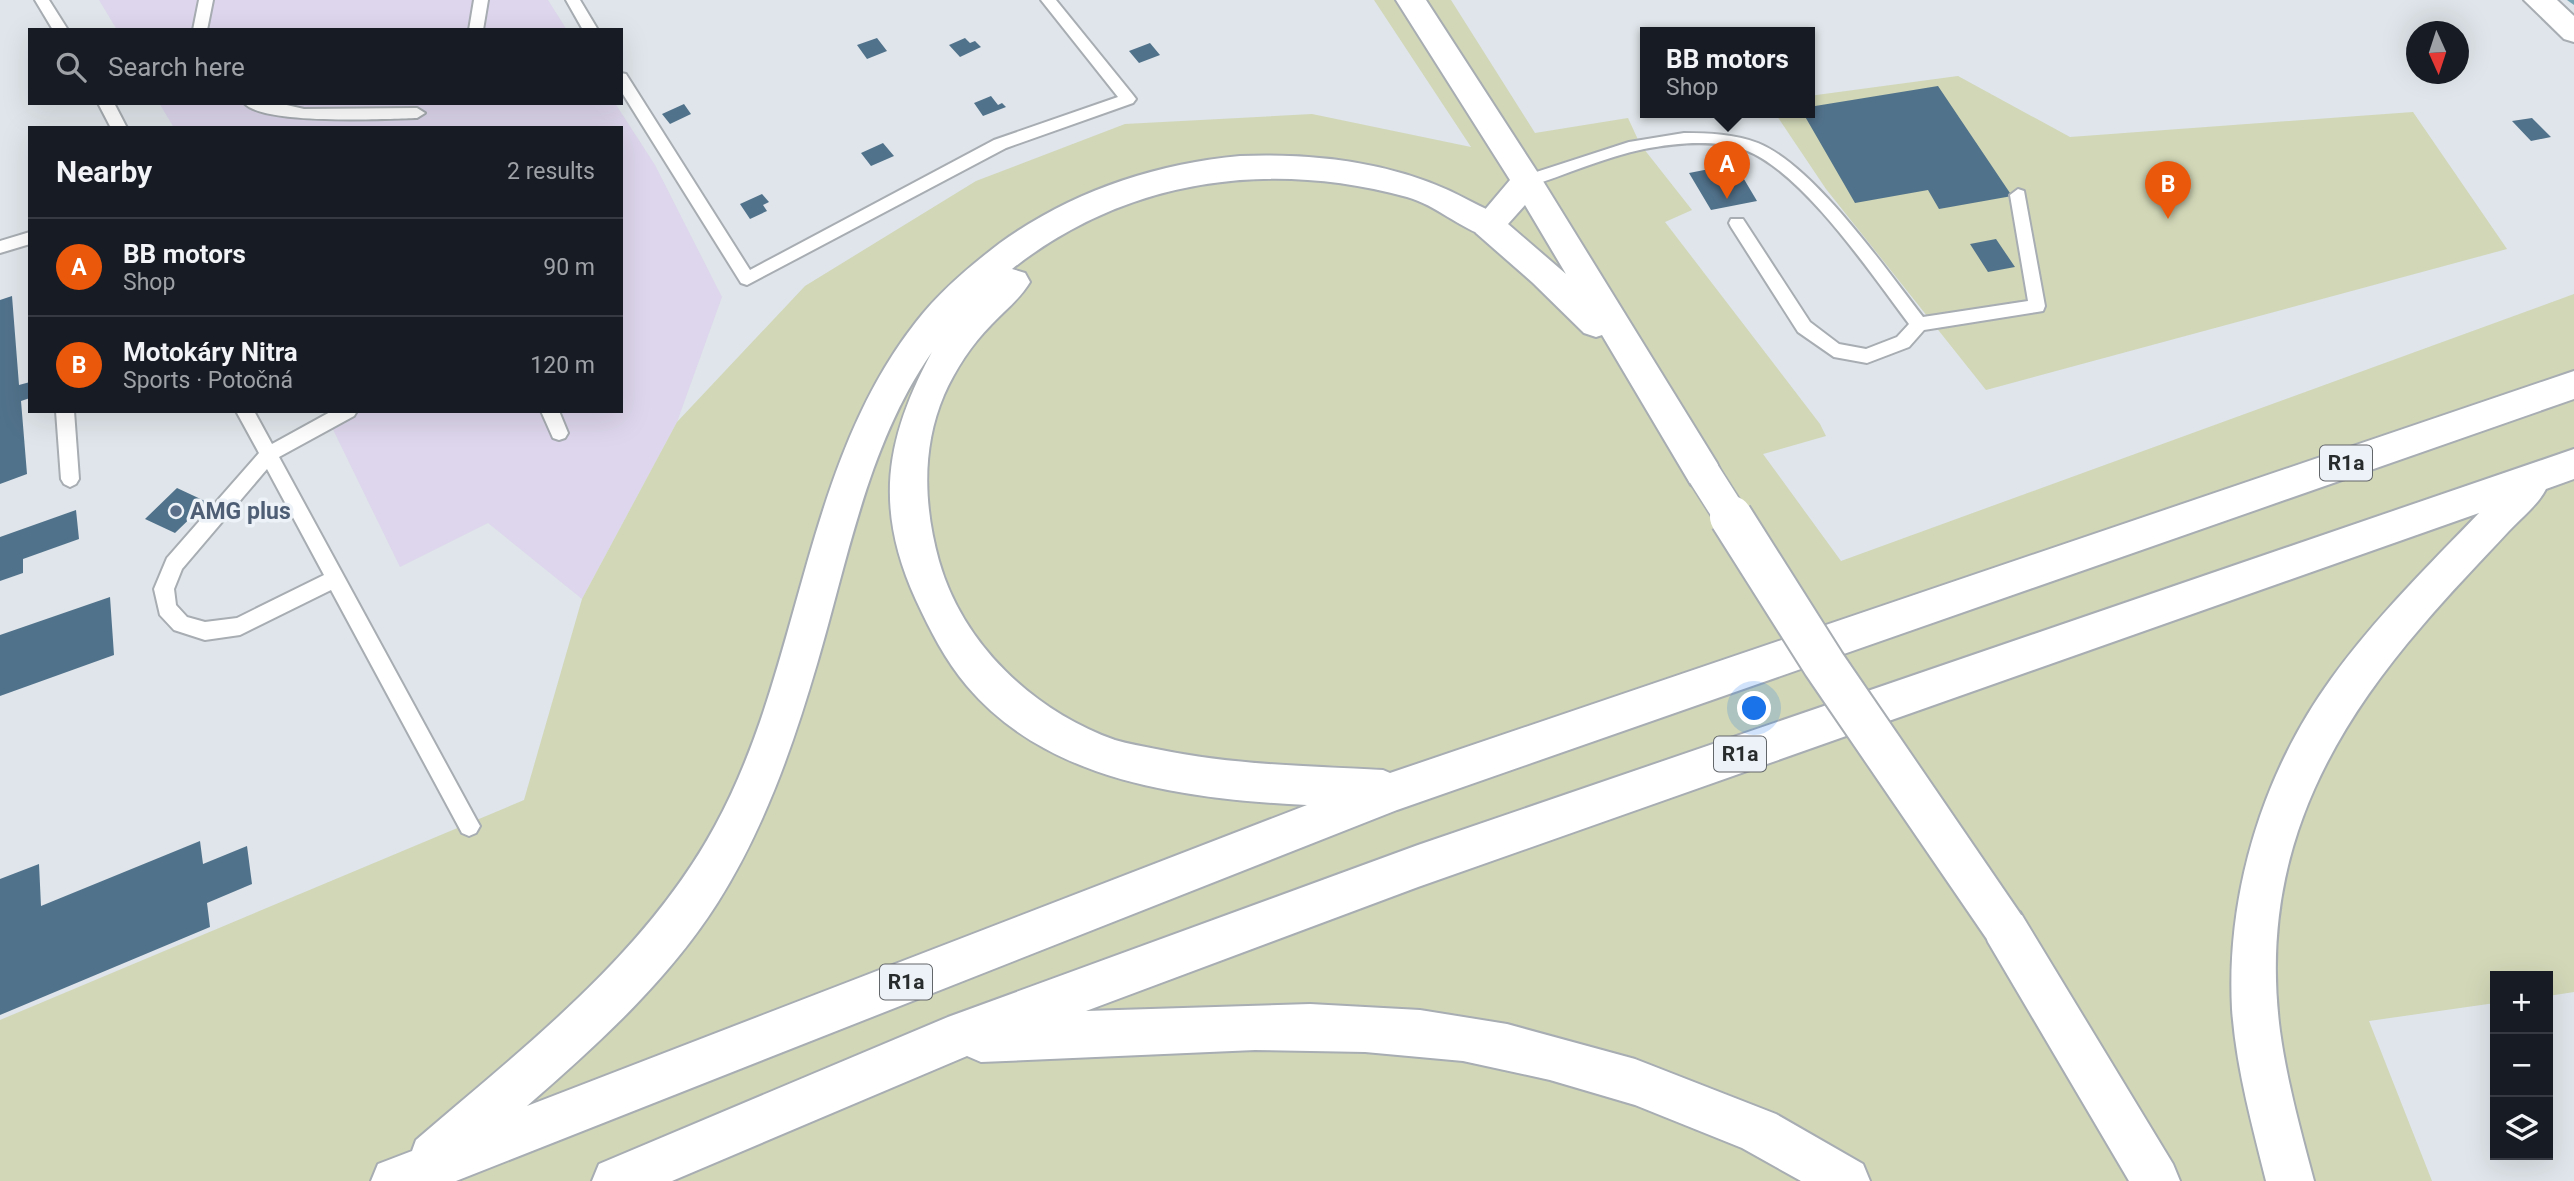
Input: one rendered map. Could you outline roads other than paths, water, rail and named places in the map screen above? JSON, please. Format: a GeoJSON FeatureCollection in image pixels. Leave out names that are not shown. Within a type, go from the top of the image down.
{"type":"FeatureCollection","features":[{"type":"Feature","properties":{"kind":"main road"},"geometry":{"type":"LineString","coordinates":[[1411,0],[1527,181],[1704,474],[1824,664],[2004,927],[2156,1181]]}},
{"type":"Feature","properties":{"kind":"main road"},"geometry":{"type":"LineString","coordinates":[[2539,0],[2574,32]]}},
{"type":"Feature","properties":{"kind":"main road"},"geometry":{"type":"LineString","coordinates":[[405,1177],[636,972],[692,900],[729,843],[762,770],[843,510],[861,457],[884,403],[927,333],[947,309],[988,270],[1025,242],[1070,215],[1117,193],[1175,176],[1228,168],[1289,165],[1352,173],[1422,190],[1489,225],[1581,307],[1650,386]]}},
{"type":"Feature","properties":{"kind":"main road"},"geometry":{"type":"LineString","coordinates":[[1489,225],[1527,181]]}},
{"type":"Feature","properties":{"kind":"main road"},"geometry":{"type":"LineString","coordinates":[[1395,791],[1189,776],[1108,756],[1042,725],[993,686],[960,646],[931,596],[912,539],[907,484],[911,444],[917,416],[930,387],[954,345],[991,300],[1039,260],[1134,208],[1233,186],[1290,183],[1346,191],[1489,225]]}},
{"type":"Feature","properties":{"kind":"main road","name":"R1a"},"geometry":{"type":"LineString","coordinates":[[405,1177],[1395,791],[2574,385]]}},
{"type":"Feature","properties":{"kind":"main road","name":"R1a"},"geometry":{"type":"LineString","coordinates":[[616,1181],[948,1040],[1418,866],[2574,464]]}},
{"type":"Feature","properties":{"kind":"main road"},"geometry":{"type":"LineString","coordinates":[[2290,1181],[2271,1103],[2255,1010],[2256,922],[2270,845],[2295,783],[2344,694],[2405,619],[2535,479]]}},
{"type":"Feature","properties":{"kind":"main road"},"geometry":{"type":"LineString","coordinates":[[948,1040],[1251,1028],[1331,1028],[1422,1033],[1518,1050],[1633,1081],[1760,1132],[1846,1181]]}},
{"type":"Feature","properties":{"kind":"lane"},"geometry":{"type":"LineString","coordinates":[[42,0],[60,28]]}},
{"type":"Feature","properties":{"kind":"lane"},"geometry":{"type":"LineString","coordinates":[[200,28],[206,0]]}},
{"type":"Feature","properties":{"kind":"lane"},"geometry":{"type":"LineString","coordinates":[[476,28],[481,0]]}},
{"type":"Feature","properties":{"kind":"lane"},"geometry":{"type":"LineString","coordinates":[[573,0],[590,28]]}},
{"type":"Feature","properties":{"kind":"lane"},"geometry":{"type":"LineString","coordinates":[[623,81],[747,279],[1000,144],[1128,99],[1048,0]]}},
{"type":"Feature","properties":{"kind":"lane"},"geometry":{"type":"LineString","coordinates":[[107,105],[118,126]]}},
{"type":"Feature","properties":{"kind":"lane"},"geometry":{"type":"LineString","coordinates":[[261,105],[304,114],[422,115]]}},
{"type":"Feature","properties":{"kind":"lane"},"geometry":{"type":"LineString","coordinates":[[1527,181],[1640,144],[1681,138],[1717,140],[1754,147],[1785,166],[1803,185],[1919,324]]}},
{"type":"Feature","properties":{"kind":"lane"},"geometry":{"type":"LineString","coordinates":[[1737,223],[1804,327],[1834,350],[1867,356],[1903,342],[1919,324],[2037,306],[2018,195]]}},
{"type":"Feature","properties":{"kind":"lane"},"geometry":{"type":"LineString","coordinates":[[0,247],[28,239]]}},
{"type":"Feature","properties":{"kind":"lane"},"geometry":{"type":"LineString","coordinates":[[65,413],[70,479]]}},
{"type":"Feature","properties":{"kind":"lane"},"geometry":{"type":"LineString","coordinates":[[246,413],[469,826]]}},
{"type":"Feature","properties":{"kind":"lane"},"geometry":{"type":"LineString","coordinates":[[336,578],[240,626],[205,631],[181,624],[167,609],[164,589],[174,564],[268,454],[344,413]]}},
{"type":"Feature","properties":{"kind":"lane"},"geometry":{"type":"LineString","coordinates":[[551,413],[559,433]]}},
{"type":"Feature","properties":{"kind":"place","name":"BB motors"},"geometry":{"type":"Point","coordinates":[1727,199]}},
{"type":"Feature","properties":{"kind":"place","name":"Motokáry Nitra"},"geometry":{"type":"Point","coordinates":[2168,219]}},
{"type":"Feature","properties":{"kind":"place","name":"AMG plus"},"geometry":{"type":"Point","coordinates":[176,511]}}]}
